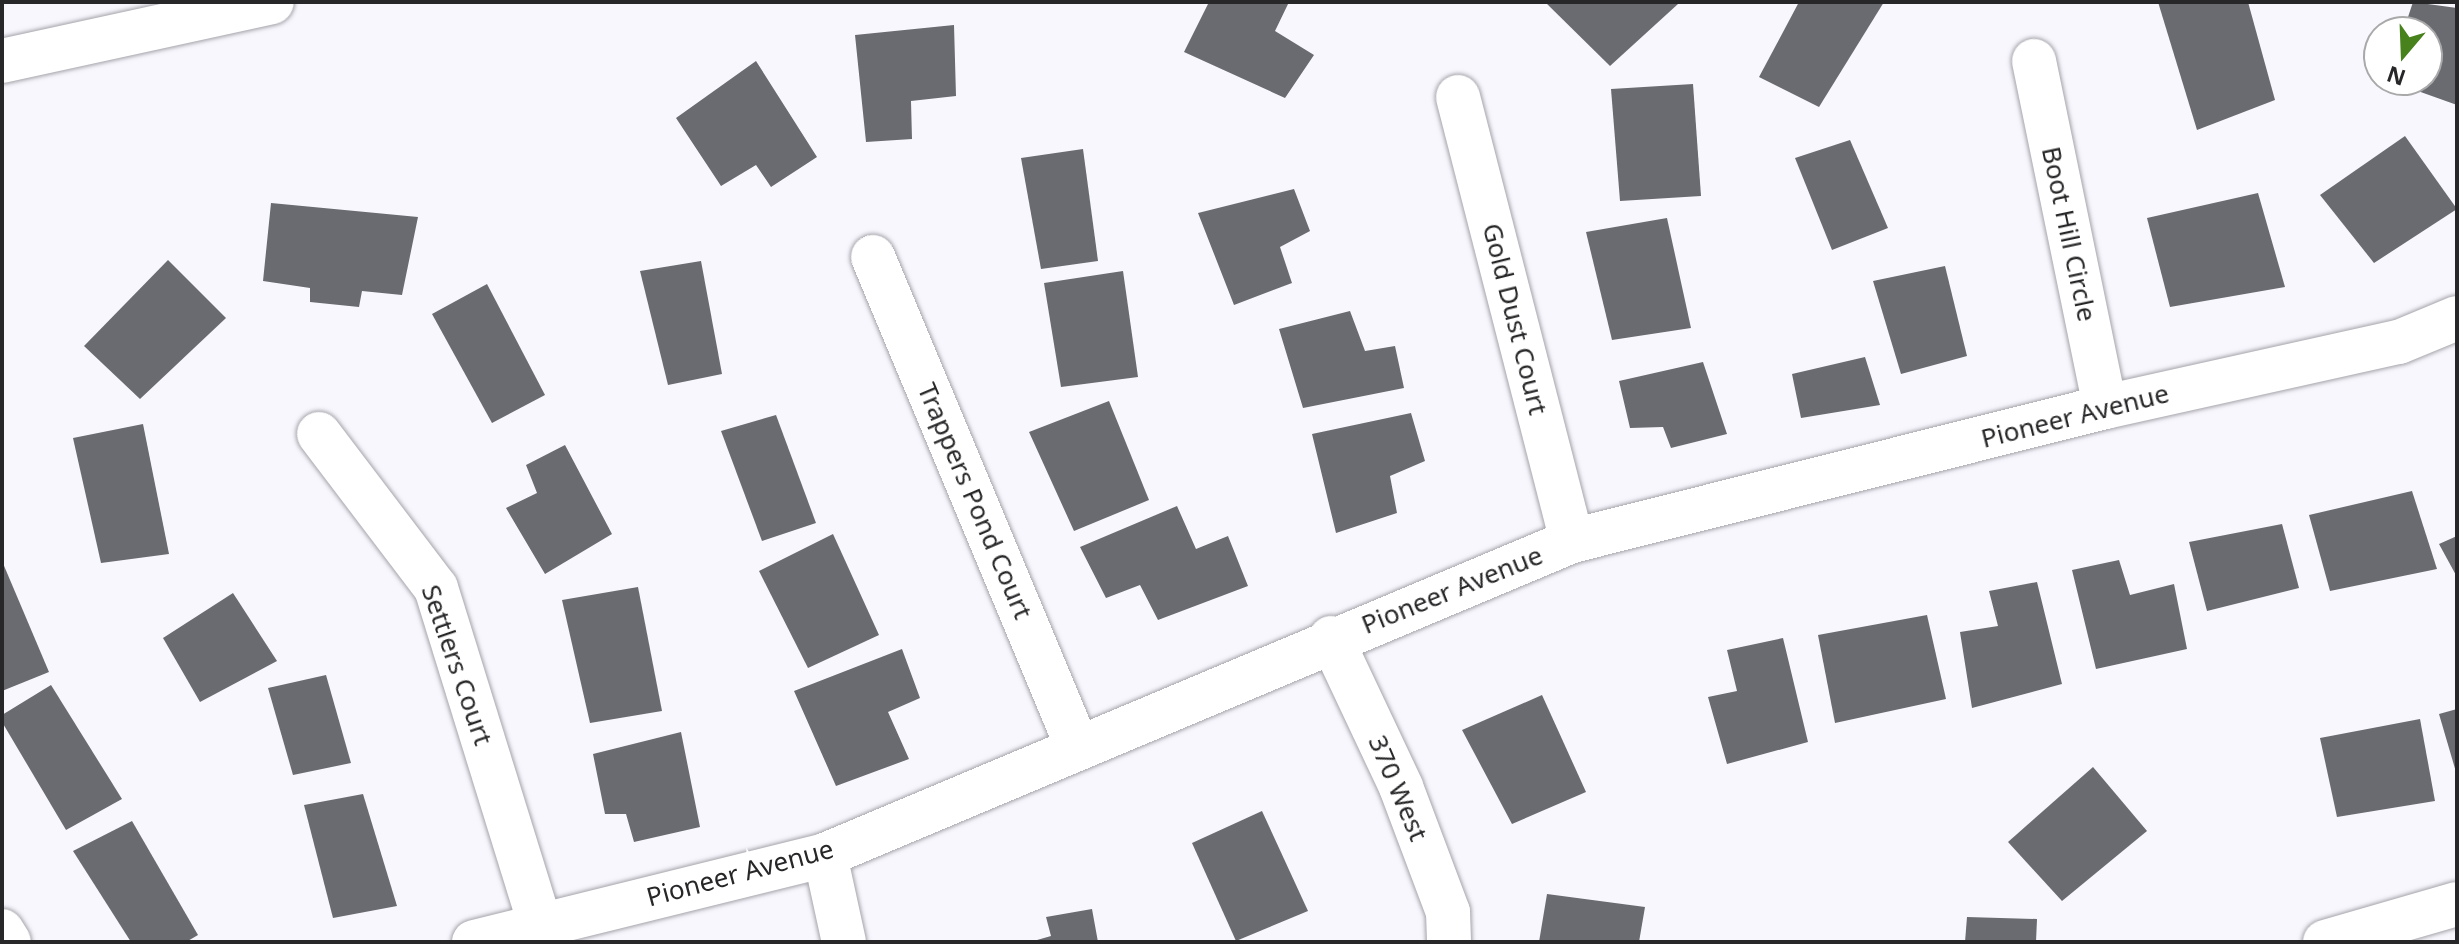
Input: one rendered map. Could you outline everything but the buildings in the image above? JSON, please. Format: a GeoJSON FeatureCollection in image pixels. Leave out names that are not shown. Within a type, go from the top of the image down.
{"type":"FeatureCollection","features":[{"type":"Feature","properties":{"kind":"main road"},"geometry":{"type":"LineString","coordinates":[[2,61],[272,2]]}},
{"type":"Feature","properties":{"kind":"main road","name":"Boot Hill Circle"},"geometry":{"type":"LineString","coordinates":[[2034,61],[2105,407]]}},
{"type":"Feature","properties":{"kind":"main road","name":"Gold Dust Court"},"geometry":{"type":"LineString","coordinates":[[1458,97],[1572,541]]}},
{"type":"Feature","properties":{"kind":"main road","name":"Trappers Pond Court"},"geometry":{"type":"LineString","coordinates":[[873,257],[1077,746]]}},
{"type":"Feature","properties":{"kind":"main road","name":"Pioneer Avenue"},"geometry":{"type":"LineString","coordinates":[[474,942],[540,923],[825,855],[1331,638],[1572,541],[2105,407],[2399,342],[2457,318]]}},
{"type":"Feature","properties":{"kind":"main road","name":"Settlers Court"},"geometry":{"type":"LineString","coordinates":[[319,434],[436,588],[540,923]]}},
{"type":"Feature","properties":{"kind":"main road","name":"370 West"},"geometry":{"type":"LineString","coordinates":[[1331,638],[1401,787],[1448,912],[1449,942]]}},
{"type":"Feature","properties":{"kind":"main road"},"geometry":{"type":"LineString","coordinates":[[825,855],[844,942]]}},
{"type":"Feature","properties":{"kind":"main road"},"geometry":{"type":"LineString","coordinates":[[2325,942],[2457,904]]}},
{"type":"Feature","properties":{"kind":"main road"},"geometry":{"type":"LineString","coordinates":[[2,931],[9,942]]}}]}
